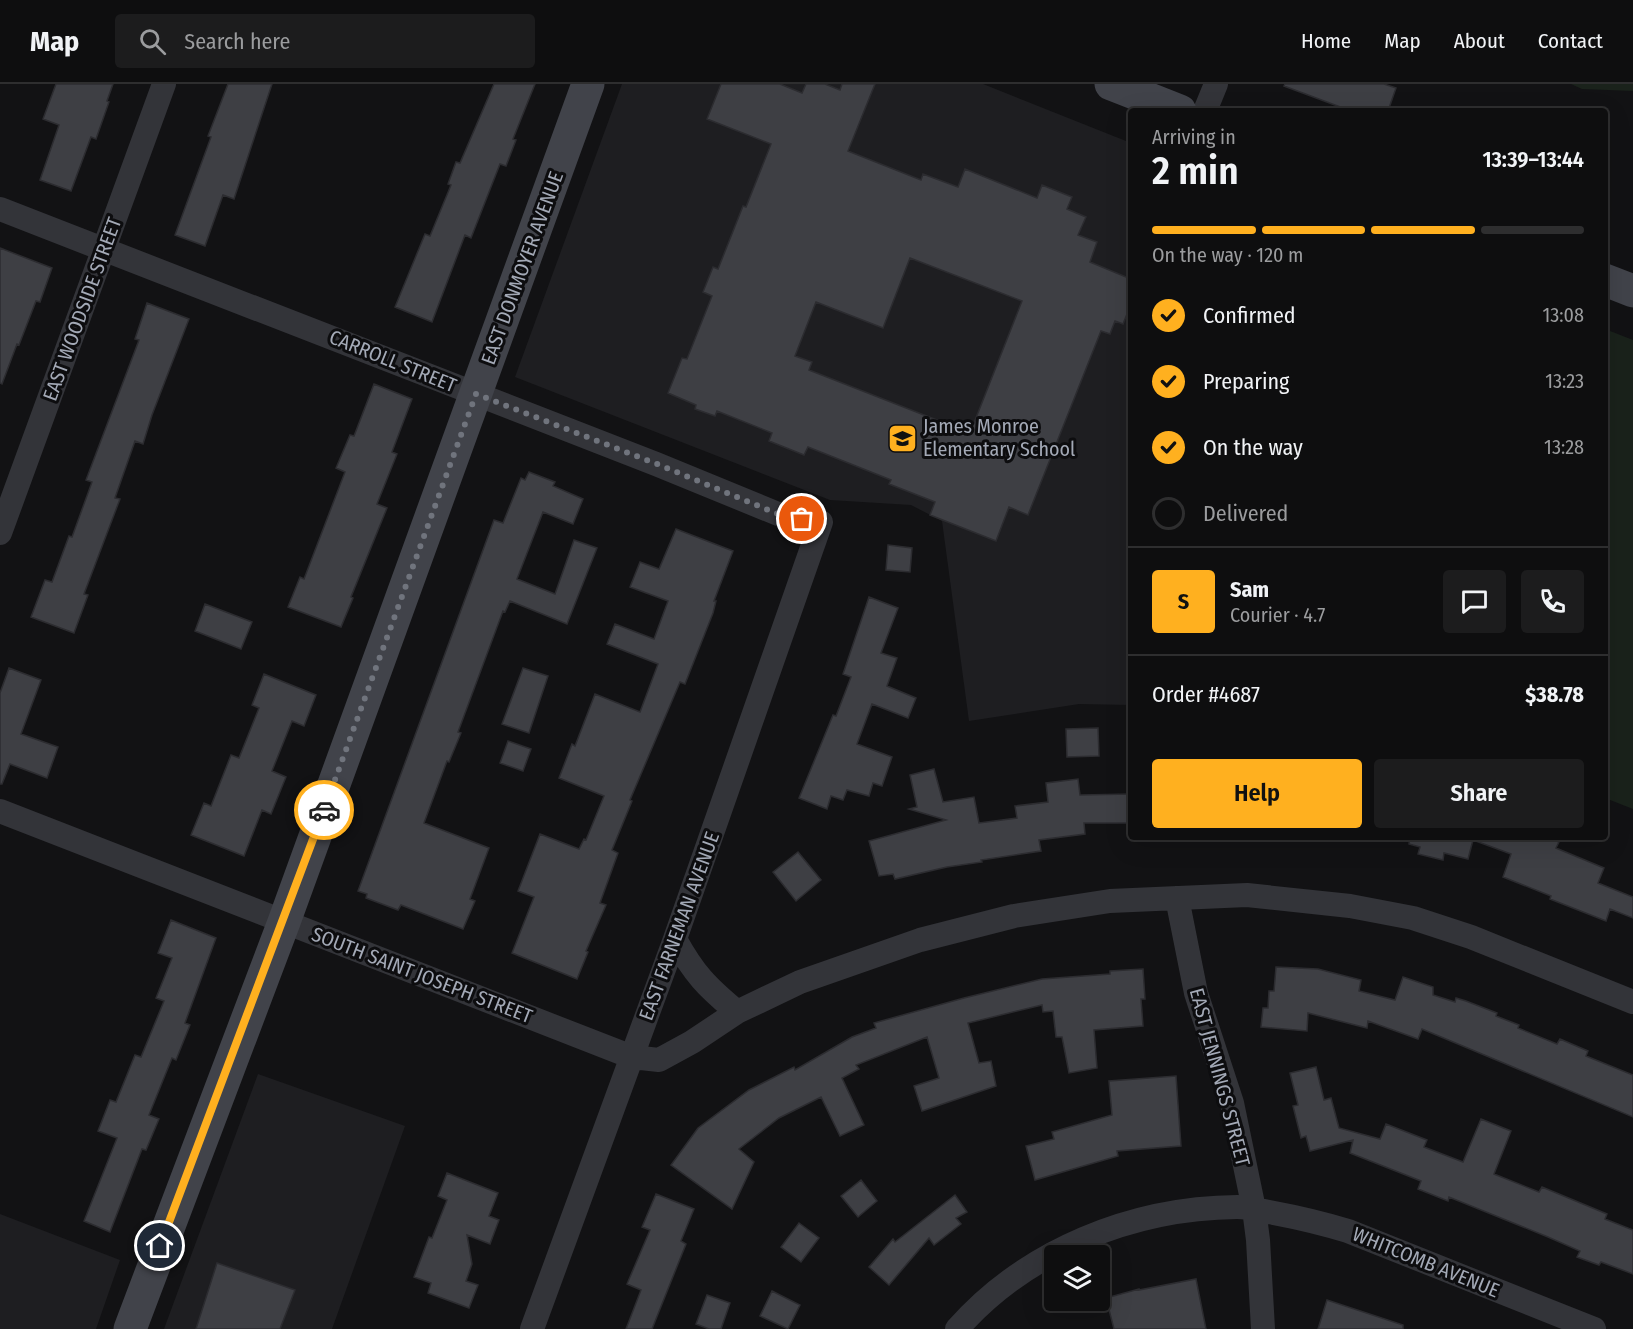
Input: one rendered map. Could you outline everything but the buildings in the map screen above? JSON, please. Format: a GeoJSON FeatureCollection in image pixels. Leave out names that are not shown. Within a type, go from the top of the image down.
{"type":"FeatureCollection","features":[{"type":"Feature","properties":{"kind":"street","name":"EAST WOODSIDE STREET"},"geometry":{"type":"LineString","coordinates":[[0,533],[164,84]]}},
{"type":"Feature","properties":{"kind":"street","name":"EAST DONMOYER AVENUE"},"geometry":{"type":"LineString","coordinates":[[130,1329],[284,922],[588,84]]}},
{"type":"Feature","properties":{"kind":"street"},"geometry":{"type":"LineString","coordinates":[[1111,84],[1172,108]]}},
{"type":"Feature","properties":{"kind":"street"},"geometry":{"type":"LineString","coordinates":[[1206,108],[1216,84]]}},
{"type":"Feature","properties":{"kind":"street","name":"CARROLL STREET"},"geometry":{"type":"LineString","coordinates":[[0,209],[646,460],[783,516],[821,522]]}},
{"type":"Feature","properties":{"kind":"street"},"geometry":{"type":"LineString","coordinates":[[1608,281],[1633,291]]}},
{"type":"Feature","properties":{"kind":"street","name":"EAST FARNEMAN AVENUE"},"geometry":{"type":"LineString","coordinates":[[532,1329],[675,939],[821,522]]}},
{"type":"Feature","properties":{"kind":"street","name":"SOUTH SAINT JOSEPH STREET"},"geometry":{"type":"LineString","coordinates":[[0,811],[632,1057],[659,1060],[692,1042],[737,1012],[811,978],[864,958],[964,927],[1014,916],[1110,902],[1177,898],[1247,896],[1287,898],[1350,906],[1413,918],[1471,937],[1633,1002]]}},
{"type":"Feature","properties":{"kind":"street","name":"EAST JENNINGS STREET"},"geometry":{"type":"LineString","coordinates":[[1177,898],[1196,993],[1232,1102],[1254,1209],[1263,1329]]}},
{"type":"Feature","properties":{"kind":"street"},"geometry":{"type":"LineString","coordinates":[[675,939],[690,965],[708,987],[737,1012]]}},
{"type":"Feature","properties":{"kind":"street","name":"WHITCOMB AVENUE"},"geometry":{"type":"LineString","coordinates":[[957,1329],[1006,1283],[1037,1261],[1088,1236],[1113,1227],[1175,1214],[1238,1207],[1313,1220],[1348,1231],[1594,1329]]}},
{"type":"Feature","properties":{"kind":"shaded area","name":"James Monroe Elementary School"},"geometry":{"type":"Polygon","coordinates":[[[622,84],[983,84],[1128,142],[1128,705],[1079,704],[969,721],[942,521],[911,505],[830,500],[515,377],[622,84]]]}},
{"type":"Feature","properties":{"kind":"shaded area"},"geometry":{"type":"Polygon","coordinates":[[[1571,84],[1633,84],[1633,91],[1582,89],[1571,84]]]}},
{"type":"Feature","properties":{"kind":"shaded area"},"geometry":{"type":"Polygon","coordinates":[[[1608,330],[1633,340],[1633,809],[1608,799],[1608,330]]]}},
{"type":"Feature","properties":{"kind":"shaded area"},"geometry":{"type":"Polygon","coordinates":[[[258,1074],[405,1126],[332,1329],[164,1329],[258,1074]]]}},
{"type":"Feature","properties":{"kind":"shaded area"},"geometry":{"type":"Polygon","coordinates":[[[0,1214],[120,1260],[96,1329],[0,1329],[0,1214]]]}},
{"type":"Feature","properties":{"kind":"way so far"},"geometry":{"type":"LineString","coordinates":[[324,810],[476,394],[783,516],[802,519]]}},
{"type":"Feature","properties":{"kind":"place","name":"James Monroe Elementary School"},"geometry":{"type":"Point","coordinates":[902,438]}},
{"type":"Feature","properties":{"kind":"route"},"geometry":{"type":"LineString","coordinates":[[160,1246],[284,922],[324,810]]}}]}
